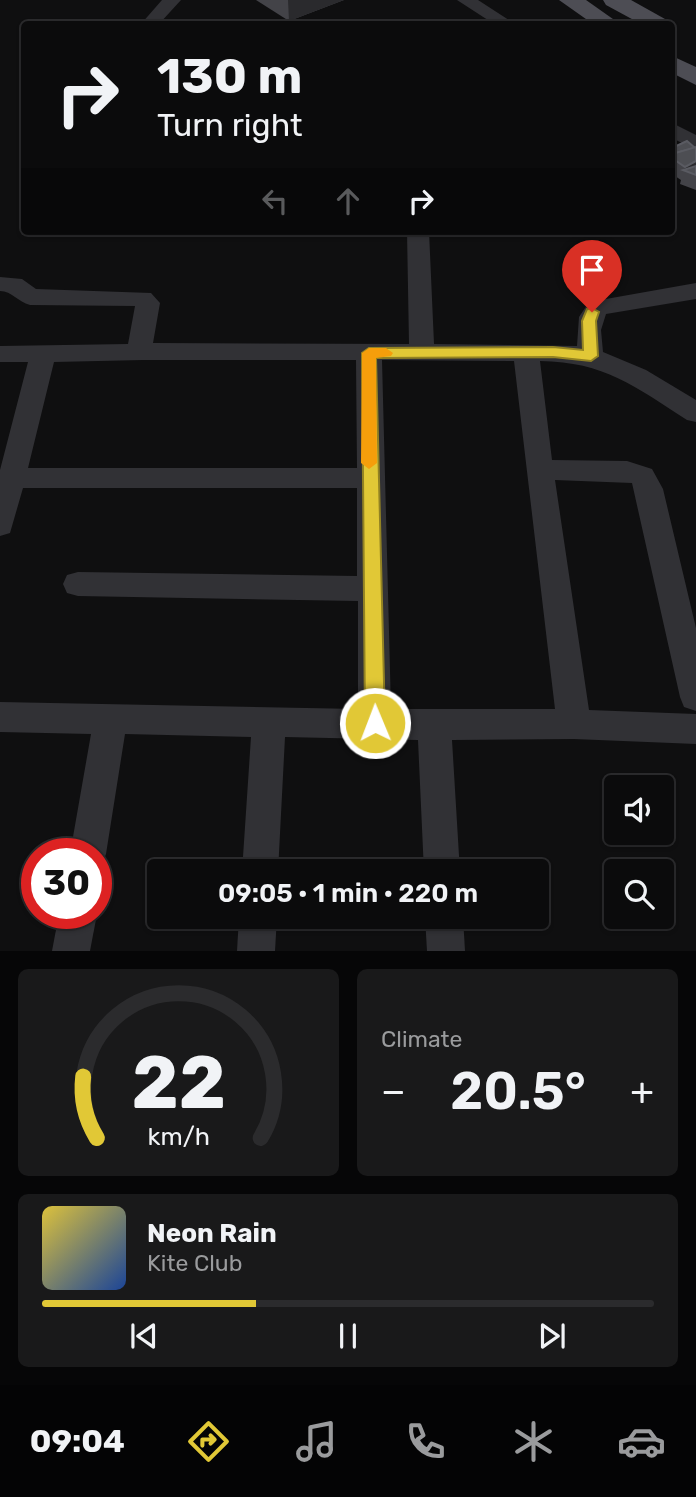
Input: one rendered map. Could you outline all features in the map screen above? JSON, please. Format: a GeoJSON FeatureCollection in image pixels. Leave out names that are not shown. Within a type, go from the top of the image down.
{"type":"FeatureCollection","features":[{"type":"Feature","properties":{"kind":"main road"},"geometry":{"type":"LineString","coordinates":[[570,0],[603,21]]}},
{"type":"Feature","properties":{"kind":"main road"},"geometry":{"type":"LineString","coordinates":[[614,0],[652,21]]}},
{"type":"Feature","properties":{"kind":"main road"},"geometry":{"type":"LineString","coordinates":[[675,65],[696,77]]}},
{"type":"Feature","properties":{"kind":"street"},"geometry":{"type":"LineString","coordinates":[[153,21],[172,0]]}},
{"type":"Feature","properties":{"kind":"street"},"geometry":{"type":"LineString","coordinates":[[466,0],[501,21]]}},
{"type":"Feature","properties":{"kind":"street"},"geometry":{"type":"LineString","coordinates":[[675,131],[696,144]]}},
{"type":"Feature","properties":{"kind":"street"},"geometry":{"type":"LineString","coordinates":[[418,235],[422,353]]}},
{"type":"Feature","properties":{"kind":"street"},"geometry":{"type":"LineString","coordinates":[[0,284],[14,284],[30,297],[143,298],[148,303],[139,353]]}},
{"type":"Feature","properties":{"kind":"street"},"geometry":{"type":"LineString","coordinates":[[591,356],[589,321],[592,312],[598,308],[696,291]]}},
{"type":"Feature","properties":{"kind":"street"},"geometry":{"type":"LineString","coordinates":[[526,352],[539,470],[574,724]]}},
{"type":"Feature","properties":{"kind":"street"},"geometry":{"type":"LineString","coordinates":[[0,354],[526,352],[591,356],[629,371],[696,413]]}},
{"type":"Feature","properties":{"kind":"street"},"geometry":{"type":"LineString","coordinates":[[369,353],[375,723]]}},
{"type":"Feature","properties":{"kind":"street"},"geometry":{"type":"LineString","coordinates":[[0,525],[43,354]]}},
{"type":"Feature","properties":{"kind":"street"},"geometry":{"type":"LineString","coordinates":[[539,470],[627,471],[642,476],[649,489],[684,593],[696,697]]}},
{"type":"Feature","properties":{"kind":"street"},"geometry":{"type":"LineString","coordinates":[[12,478],[369,478]]}},
{"type":"Feature","properties":{"kind":"street"},"geometry":{"type":"LineString","coordinates":[[78,584],[372,589]]}},
{"type":"Feature","properties":{"kind":"street"},"geometry":{"type":"LineString","coordinates":[[0,717],[269,723],[574,724],[696,729]]}},
{"type":"Feature","properties":{"kind":"street"},"geometry":{"type":"LineString","coordinates":[[91,838],[110,720]]}},
{"type":"Feature","properties":{"kind":"street"},"geometry":{"type":"LineString","coordinates":[[261,859],[269,723]]}},
{"type":"Feature","properties":{"kind":"street"},"geometry":{"type":"LineString","coordinates":[[435,725],[441,859]]}},
{"type":"Feature","properties":{"kind":"street"},"geometry":{"type":"LineString","coordinates":[[71,951],[75,929]]}},
{"type":"Feature","properties":{"kind":"street"},"geometry":{"type":"LineString","coordinates":[[256,951],[257,929]]}},
{"type":"Feature","properties":{"kind":"street"},"geometry":{"type":"LineString","coordinates":[[445,929],[446,951]]}},
{"type":"Feature","properties":{"kind":"building"},"geometry":{"type":"Polygon","coordinates":[[[687,141],[695,148],[675,153],[675,147],[687,141]]]}},
{"type":"Feature","properties":{"kind":"building"},"geometry":{"type":"Polygon","coordinates":[[[696,147],[696,161],[685,167],[675,160],[675,153],[696,147]]]}},
{"type":"Feature","properties":{"kind":"building"},"geometry":{"type":"Polygon","coordinates":[[[696,166],[696,175],[683,170],[696,166]]]}},
{"type":"Feature","properties":{"kind":"slow traffic"},"geometry":{"type":"LineString","coordinates":[[369,463],[369,353],[386,353]]}},
{"type":"Feature","properties":{"kind":"route"},"geometry":{"type":"LineString","coordinates":[[375,723],[369,353],[553,352],[591,356],[589,321],[592,312]]}}]}
